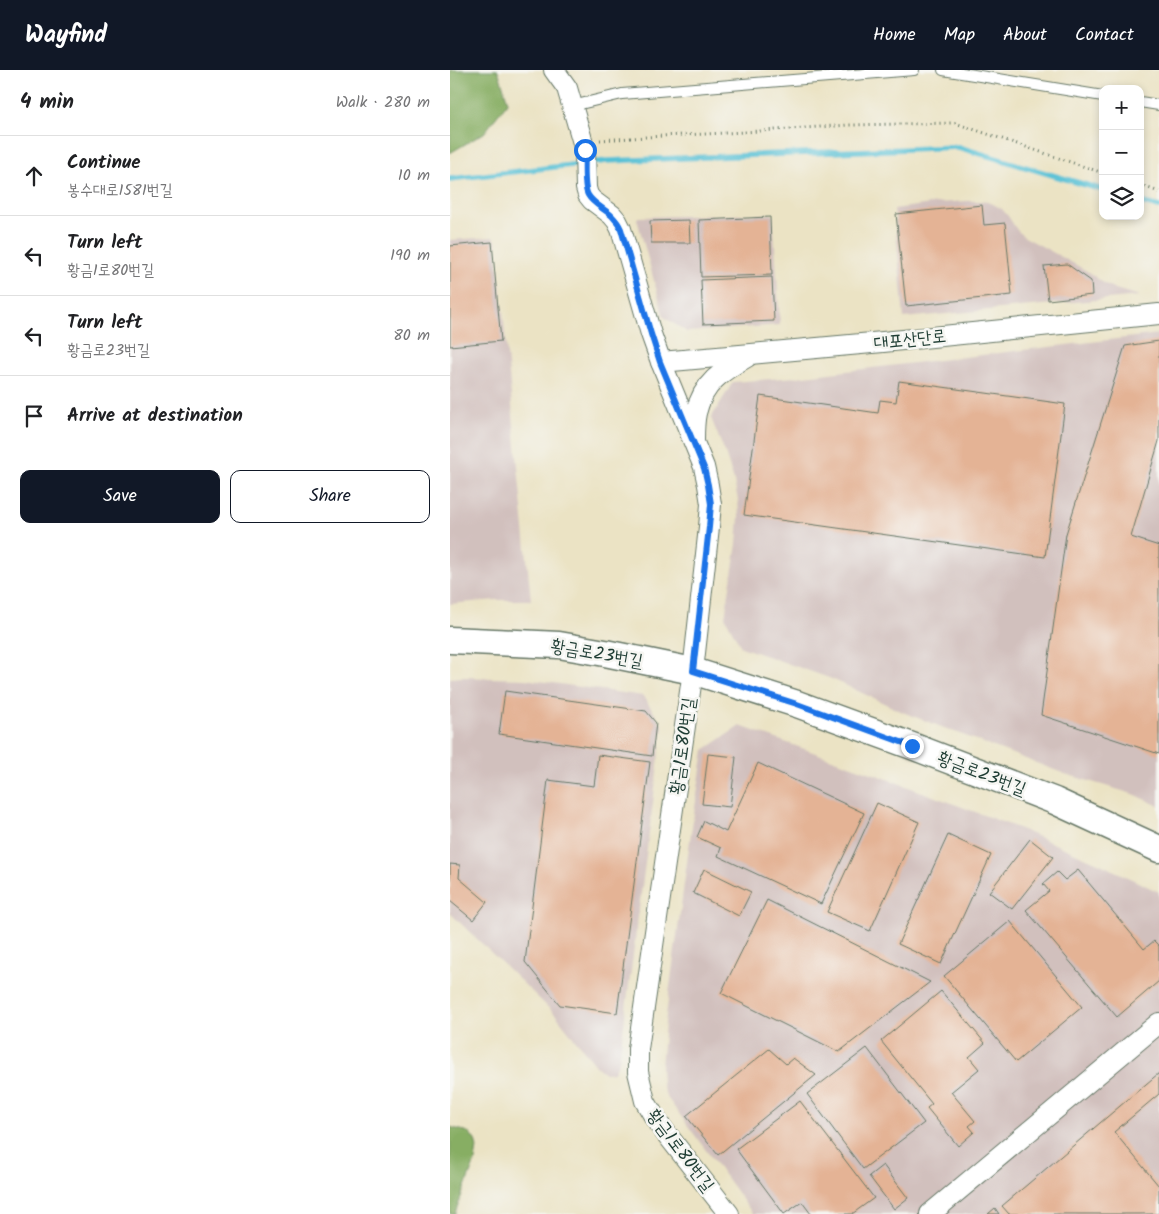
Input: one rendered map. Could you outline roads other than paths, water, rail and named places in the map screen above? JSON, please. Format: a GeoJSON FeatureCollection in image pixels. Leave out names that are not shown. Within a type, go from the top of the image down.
{"type":"FeatureCollection","features":[{"type":"Feature","properties":{"kind":"street"},"geometry":{"type":"LineString","coordinates":[[554,70],[567,88],[572,106]]}},
{"type":"Feature","properties":{"kind":"street","name":"황금1로80번길"},"geometry":{"type":"LineString","coordinates":[[572,106],[584,145],[588,195],[612,215],[621,229],[660,362],[704,468],[711,504],[693,671],[638,1049],[638,1072],[645,1101],[658,1123],[729,1214]]}},
{"type":"Feature","properties":{"kind":"street","name":"대포산단로"},"geometry":{"type":"LineString","coordinates":[[660,362],[1159,314]]}},
{"type":"Feature","properties":{"kind":"street"},"geometry":{"type":"LineString","coordinates":[[694,442],[696,414],[704,391],[718,375],[752,354]]}},
{"type":"Feature","properties":{"kind":"street","name":"황금로23번길"},"geometry":{"type":"LineString","coordinates":[[450,640],[559,645],[693,671],[797,704],[921,749],[1055,801],[1159,849]]}},
{"type":"Feature","properties":{"kind":"street"},"geometry":{"type":"LineString","coordinates":[[930,1214],[1159,1024]]}},
{"type":"Feature","properties":{"kind":"lane"},"geometry":{"type":"LineString","coordinates":[[572,106],[622,94],[914,70]]}},
{"type":"Feature","properties":{"kind":"lane"},"geometry":{"type":"LineString","coordinates":[[943,70],[1099,95]]}},
{"type":"Feature","properties":{"kind":"lane"},"geometry":{"type":"LineString","coordinates":[[1144,103],[1159,105]]}},
{"type":"Feature","properties":{"kind":"waterway"},"geometry":{"type":"LineString","coordinates":[[450,179],[607,161],[958,147],[1099,189]]}},
{"type":"Feature","properties":{"kind":"waterway"},"geometry":{"type":"LineString","coordinates":[[1144,203],[1159,207]]}}]}
